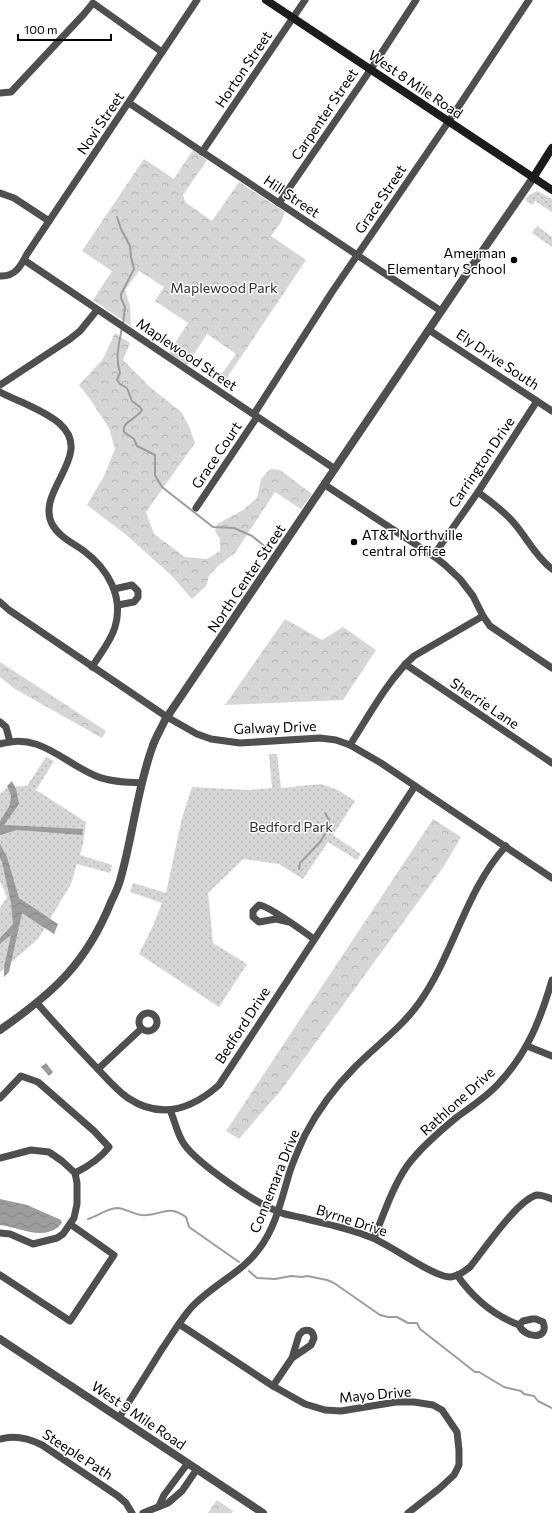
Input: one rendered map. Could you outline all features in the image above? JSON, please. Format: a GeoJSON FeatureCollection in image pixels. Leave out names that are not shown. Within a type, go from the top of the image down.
{"type":"FeatureCollection","features":[{"type":"Feature","properties":{"kind":"main road","name":"West 8 Mile Road"},"geometry":{"type":"LineString","coordinates":[[266,0],[552,190]]}},
{"type":"Feature","properties":{"kind":"main road","name":"North Center Street"},"geometry":{"type":"LineString","coordinates":[[533,178],[552,148]]}},
{"type":"Feature","properties":{"kind":"street","name":"Novi Street"},"geometry":{"type":"LineString","coordinates":[[0,276],[11,274],[16,271],[24,260],[197,0]]}},
{"type":"Feature","properties":{"kind":"street","name":"Horton Street"},"geometry":{"type":"LineString","coordinates":[[202,152],[304,0]]}},
{"type":"Feature","properties":{"kind":"street","name":"Carpenter Street"},"geometry":{"type":"LineString","coordinates":[[279,203],[416,0]]}},
{"type":"Feature","properties":{"kind":"street","name":"Grace Street"},"geometry":{"type":"LineString","coordinates":[[256,416],[332,292],[449,122],[529,0]]}},
{"type":"Feature","properties":{"kind":"street"},"geometry":{"type":"LineString","coordinates":[[0,93],[11,92],[93,3],[162,52]]}},
{"type":"Feature","properties":{"kind":"street","name":"Hill Street"},"geometry":{"type":"LineString","coordinates":[[129,103],[441,311]]}},
{"type":"Feature","properties":{"kind":"street","name":"North Center Street"},"geometry":{"type":"LineString","coordinates":[[0,1030],[37,1003],[57,986],[92,943],[104,920],[121,878],[142,783],[152,746],[167,717],[441,311],[533,178]]}},
{"type":"Feature","properties":{"kind":"street"},"geometry":{"type":"LineString","coordinates":[[0,193],[14,198],[49,221]]}},
{"type":"Feature","properties":{"kind":"street","name":"Maplewood Street"},"geometry":{"type":"LineString","coordinates":[[24,260],[335,469]]}},
{"type":"Feature","properties":{"kind":"street"},"geometry":{"type":"LineString","coordinates":[[0,385],[39,361],[70,339],[83,327],[97,310]]}},
{"type":"Feature","properties":{"kind":"street","name":"Ely Drive South"},"geometry":{"type":"LineString","coordinates":[[429,330],[552,411]]}},
{"type":"Feature","properties":{"kind":"street"},"geometry":{"type":"LineString","coordinates":[[0,392],[50,417],[60,424],[67,434],[71,452],[65,470],[54,490],[50,502],[49,511],[52,523],[58,532],[99,563],[114,589],[118,605],[115,628],[92,666]]}},
{"type":"Feature","properties":{"kind":"street","name":"Carrington Drive"},"geometry":{"type":"LineString","coordinates":[[433,556],[478,492],[537,402]]}},
{"type":"Feature","properties":{"kind":"street","name":"Grace Court"},"geometry":{"type":"LineString","coordinates":[[196,508],[256,416]]}},
{"type":"Feature","properties":{"kind":"street"},"geometry":{"type":"LineString","coordinates":[[325,485],[433,556],[460,579],[473,596],[490,626],[552,668]]}},
{"type":"Feature","properties":{"kind":"street"},"geometry":{"type":"LineString","coordinates":[[478,492],[490,500],[513,521],[538,556],[552,569]]}},
{"type":"Feature","properties":{"kind":"street"},"geometry":{"type":"LineString","coordinates":[[114,589],[132,585],[138,591],[138,596],[134,602],[118,605]]}},
{"type":"Feature","properties":{"kind":"street","name":"Galway Drive"},"geometry":{"type":"LineString","coordinates":[[0,602],[9,610],[167,717],[197,734],[211,739],[240,744],[302,738],[320,738],[336,740],[350,745],[366,753],[552,878]]}},
{"type":"Feature","properties":{"kind":"street"},"geometry":{"type":"LineString","coordinates":[[350,745],[404,664],[414,656],[483,616]]}},
{"type":"Feature","properties":{"kind":"street","name":"Sherrie Lane"},"geometry":{"type":"LineString","coordinates":[[404,664],[552,763]]}},
{"type":"Feature","properties":{"kind":"street"},"geometry":{"type":"LineString","coordinates":[[0,722],[6,727],[10,742]]}},
{"type":"Feature","properties":{"kind":"street"},"geometry":{"type":"LineString","coordinates":[[0,744],[25,741],[42,745],[97,776],[108,780],[142,783]]}},
{"type":"Feature","properties":{"kind":"street","name":"Bedford Drive"},"geometry":{"type":"LineString","coordinates":[[37,1003],[119,1091],[140,1105],[154,1109],[170,1110],[197,1102],[209,1094],[219,1084],[415,786]]}},
{"type":"Feature","properties":{"kind":"street","name":"Connemara Drive"},"geometry":{"type":"LineString","coordinates":[[119,1418],[190,1309],[242,1268],[259,1249],[268,1235],[291,1169],[305,1136],[318,1112],[334,1089],[418,1004],[431,985],[490,866],[506,846]]}},
{"type":"Feature","properties":{"kind":"street"},"geometry":{"type":"LineString","coordinates":[[289,922],[276,919],[259,922],[253,917],[253,911],[259,905],[264,905],[289,922],[314,939]]}},
{"type":"Feature","properties":{"kind":"street","name":"Rathlone Drive"},"geometry":{"type":"LineString","coordinates":[[374,1238],[390,1200],[408,1165],[428,1144],[500,1082],[514,1065],[527,1046],[542,1013],[552,980]]}},
{"type":"Feature","properties":{"kind":"street"},"geometry":{"type":"LineString","coordinates":[[98,1069],[142,1029]]}},
{"type":"Feature","properties":{"kind":"street"},"geometry":{"type":"LineString","coordinates":[[527,1046],[552,1056]]}},
{"type":"Feature","properties":{"kind":"street"},"geometry":{"type":"LineString","coordinates":[[0,1098],[21,1076],[38,1082],[94,1131],[109,1147],[102,1156],[93,1163],[74,1173]]}},
{"type":"Feature","properties":{"kind":"street","name":"Byrne Drive"},"geometry":{"type":"LineString","coordinates":[[170,1110],[176,1128],[184,1143],[193,1153],[223,1178],[260,1204],[277,1212],[347,1229],[374,1238],[433,1272],[451,1277],[457,1275]]}},
{"type":"Feature","properties":{"kind":"street"},"geometry":{"type":"LineString","coordinates":[[0,1158],[31,1150],[49,1152],[62,1161],[74,1173],[77,1183],[77,1204],[74,1218],[61,1237],[36,1244],[29,1243],[10,1234],[0,1233]]}},
{"type":"Feature","properties":{"kind":"street"},"geometry":{"type":"LineString","coordinates":[[519,1326],[504,1320],[490,1310],[470,1292],[457,1275],[470,1267],[514,1211],[529,1199],[541,1196],[552,1199]]}},
{"type":"Feature","properties":{"kind":"street"},"geometry":{"type":"LineString","coordinates":[[0,1275],[70,1321],[114,1255],[70,1224]]}},
{"type":"Feature","properties":{"kind":"street","name":"Mayo Drive"},"geometry":{"type":"LineString","coordinates":[[179,1324],[273,1386],[304,1404],[325,1410],[340,1411],[396,1402],[414,1402],[433,1405],[442,1410],[457,1432],[460,1450],[459,1465],[454,1475],[408,1513]]}},
{"type":"Feature","properties":{"kind":"street","name":"West 9 Mile Road"},"geometry":{"type":"LineString","coordinates":[[0,1339],[263,1513]]}},
{"type":"Feature","properties":{"kind":"street"},"geometry":{"type":"LineString","coordinates":[[273,1386],[292,1358]]}},
{"type":"Feature","properties":{"kind":"street","name":"Steeple Path"},"geometry":{"type":"LineString","coordinates":[[0,1439],[19,1437],[42,1445],[118,1496],[126,1503],[132,1513]]}},
{"type":"Feature","properties":{"kind":"street"},"geometry":{"type":"LineString","coordinates":[[159,1506],[164,1495],[188,1463]]}},
{"type":"Feature","properties":{"kind":"street"},"geometry":{"type":"LineString","coordinates":[[143,1513],[168,1503],[182,1491],[197,1469]]}},
{"type":"Feature","properties":{"kind":"green space","name":"Maplewood Park"},"geometry":{"type":"Polygon","coordinates":[[[193,150],[207,160],[183,195],[185,202],[212,221],[239,182],[285,212],[281,222],[271,236],[306,260],[224,382],[219,378],[236,354],[207,334],[187,365],[169,353],[188,323],[155,301],[164,287],[139,271],[125,290],[130,306],[131,326],[93,300],[112,271],[82,251],[144,159],[174,179],[193,150]]]}},
{"type":"Feature","properties":{"kind":"green space"},"geometry":{"type":"Polygon","coordinates":[[[537,191],[552,199],[552,212],[535,201],[533,205],[525,200],[529,195],[537,191]]]}},
{"type":"Feature","properties":{"kind":"green space"},"geometry":{"type":"Polygon","coordinates":[[[537,226],[552,237],[552,247],[532,233],[537,226]]]}},
{"type":"Feature","properties":{"kind":"green space"},"geometry":{"type":"Polygon","coordinates":[[[115,333],[130,343],[123,360],[150,387],[181,412],[189,426],[195,443],[146,512],[154,534],[185,557],[207,559],[220,551],[220,539],[215,531],[217,524],[243,510],[257,498],[261,479],[270,469],[280,470],[312,494],[301,509],[275,492],[235,553],[218,566],[209,576],[206,586],[192,599],[171,575],[125,534],[87,505],[104,476],[115,449],[109,428],[79,385],[103,359],[115,333]]]}},
{"type":"Feature","properties":{"kind":"green space"},"geometry":{"type":"Polygon","coordinates":[[[285,619],[322,640],[343,627],[376,650],[343,700],[225,705],[285,619]]]}},
{"type":"Feature","properties":{"kind":"green space"},"geometry":{"type":"Polygon","coordinates":[[[0,662],[106,731],[102,738],[15,689],[0,677],[0,662]]]}},
{"type":"Feature","properties":{"kind":"green space","name":"Bedford Park"},"geometry":{"type":"Polygon","coordinates":[[[269,754],[277,754],[281,788],[321,784],[338,790],[355,801],[333,835],[361,854],[357,860],[328,842],[303,879],[279,864],[243,859],[208,893],[213,943],[247,964],[219,1007],[139,954],[162,903],[130,892],[133,883],[166,893],[182,818],[192,787],[248,790],[272,788],[269,754]]]}},
{"type":"Feature","properties":{"kind":"green space"},"geometry":{"type":"Polygon","coordinates":[[[46,757],[54,761],[36,790],[86,822],[80,855],[112,865],[110,873],[77,864],[71,884],[38,939],[0,972],[0,908],[7,897],[0,881],[0,794],[8,787],[27,786],[46,757]]]}},
{"type":"Feature","properties":{"kind":"green space"},"geometry":{"type":"Polygon","coordinates":[[[433,819],[461,837],[444,866],[282,1089],[239,1139],[226,1131],[433,819]]]}},
{"type":"Feature","properties":{"kind":"green space"},"geometry":{"type":"Polygon","coordinates":[[[217,1500],[233,1511],[232,1513],[208,1513],[217,1500]]]}},
{"type":"Feature","properties":{"kind":"water"},"geometry":{"type":"Polygon","coordinates":[[[12,781],[16,789],[19,804],[4,825],[83,829],[82,835],[17,830],[0,835],[0,821],[10,805],[11,795],[7,786],[12,781]]]}},
{"type":"Feature","properties":{"kind":"water"},"geometry":{"type":"Polygon","coordinates":[[[0,844],[7,857],[19,898],[58,924],[54,934],[22,913],[9,972],[4,977],[4,967],[11,935],[0,944],[0,938],[13,924],[11,903],[0,858],[0,844]]]}},
{"type":"Feature","properties":{"kind":"water"},"geometry":{"type":"Polygon","coordinates":[[[46,1063],[53,1072],[49,1076],[41,1067],[46,1063]]]}},
{"type":"Feature","properties":{"kind":"water"},"geometry":{"type":"Polygon","coordinates":[[[0,1199],[27,1205],[61,1220],[62,1223],[56,1229],[40,1233],[0,1225],[0,1199]]]}},
{"type":"Feature","properties":{"kind":"waterway"},"geometry":{"type":"LineString","coordinates":[[117,217],[121,229],[130,246],[134,269],[121,294],[125,307],[123,324]]}},
{"type":"Feature","properties":{"kind":"waterway"},"geometry":{"type":"LineString","coordinates":[[122,328],[118,356],[120,373],[117,380],[120,384],[127,388],[132,401],[142,410],[127,423],[124,432],[134,439],[137,446],[155,455],[155,475],[162,487],[213,527],[234,528],[252,536],[267,548]]}},
{"type":"Feature","properties":{"kind":"waterway"},"geometry":{"type":"LineString","coordinates":[[299,869],[300,863],[320,842],[327,831],[329,820],[325,813]]}},
{"type":"Feature","properties":{"kind":"waterway"},"geometry":{"type":"LineString","coordinates":[[88,1219],[117,1208],[141,1215],[173,1211],[186,1217],[189,1227],[239,1262]]}},
{"type":"Feature","properties":{"kind":"waterway"},"geometry":{"type":"LineString","coordinates":[[249,1271],[257,1278],[275,1279],[291,1276],[307,1276],[334,1283],[380,1315],[397,1317],[408,1323],[417,1323],[420,1329],[475,1372],[479,1372],[504,1387],[534,1396],[538,1401],[552,1408]]}},
{"type":"Feature","properties":{"kind":"place","name":"Amerman Elementary School"},"geometry":{"type":"Point","coordinates":[514,260]}},
{"type":"Feature","properties":{"kind":"place","name":"AT&T Northville central office"},"geometry":{"type":"Point","coordinates":[354,542]}}]}
